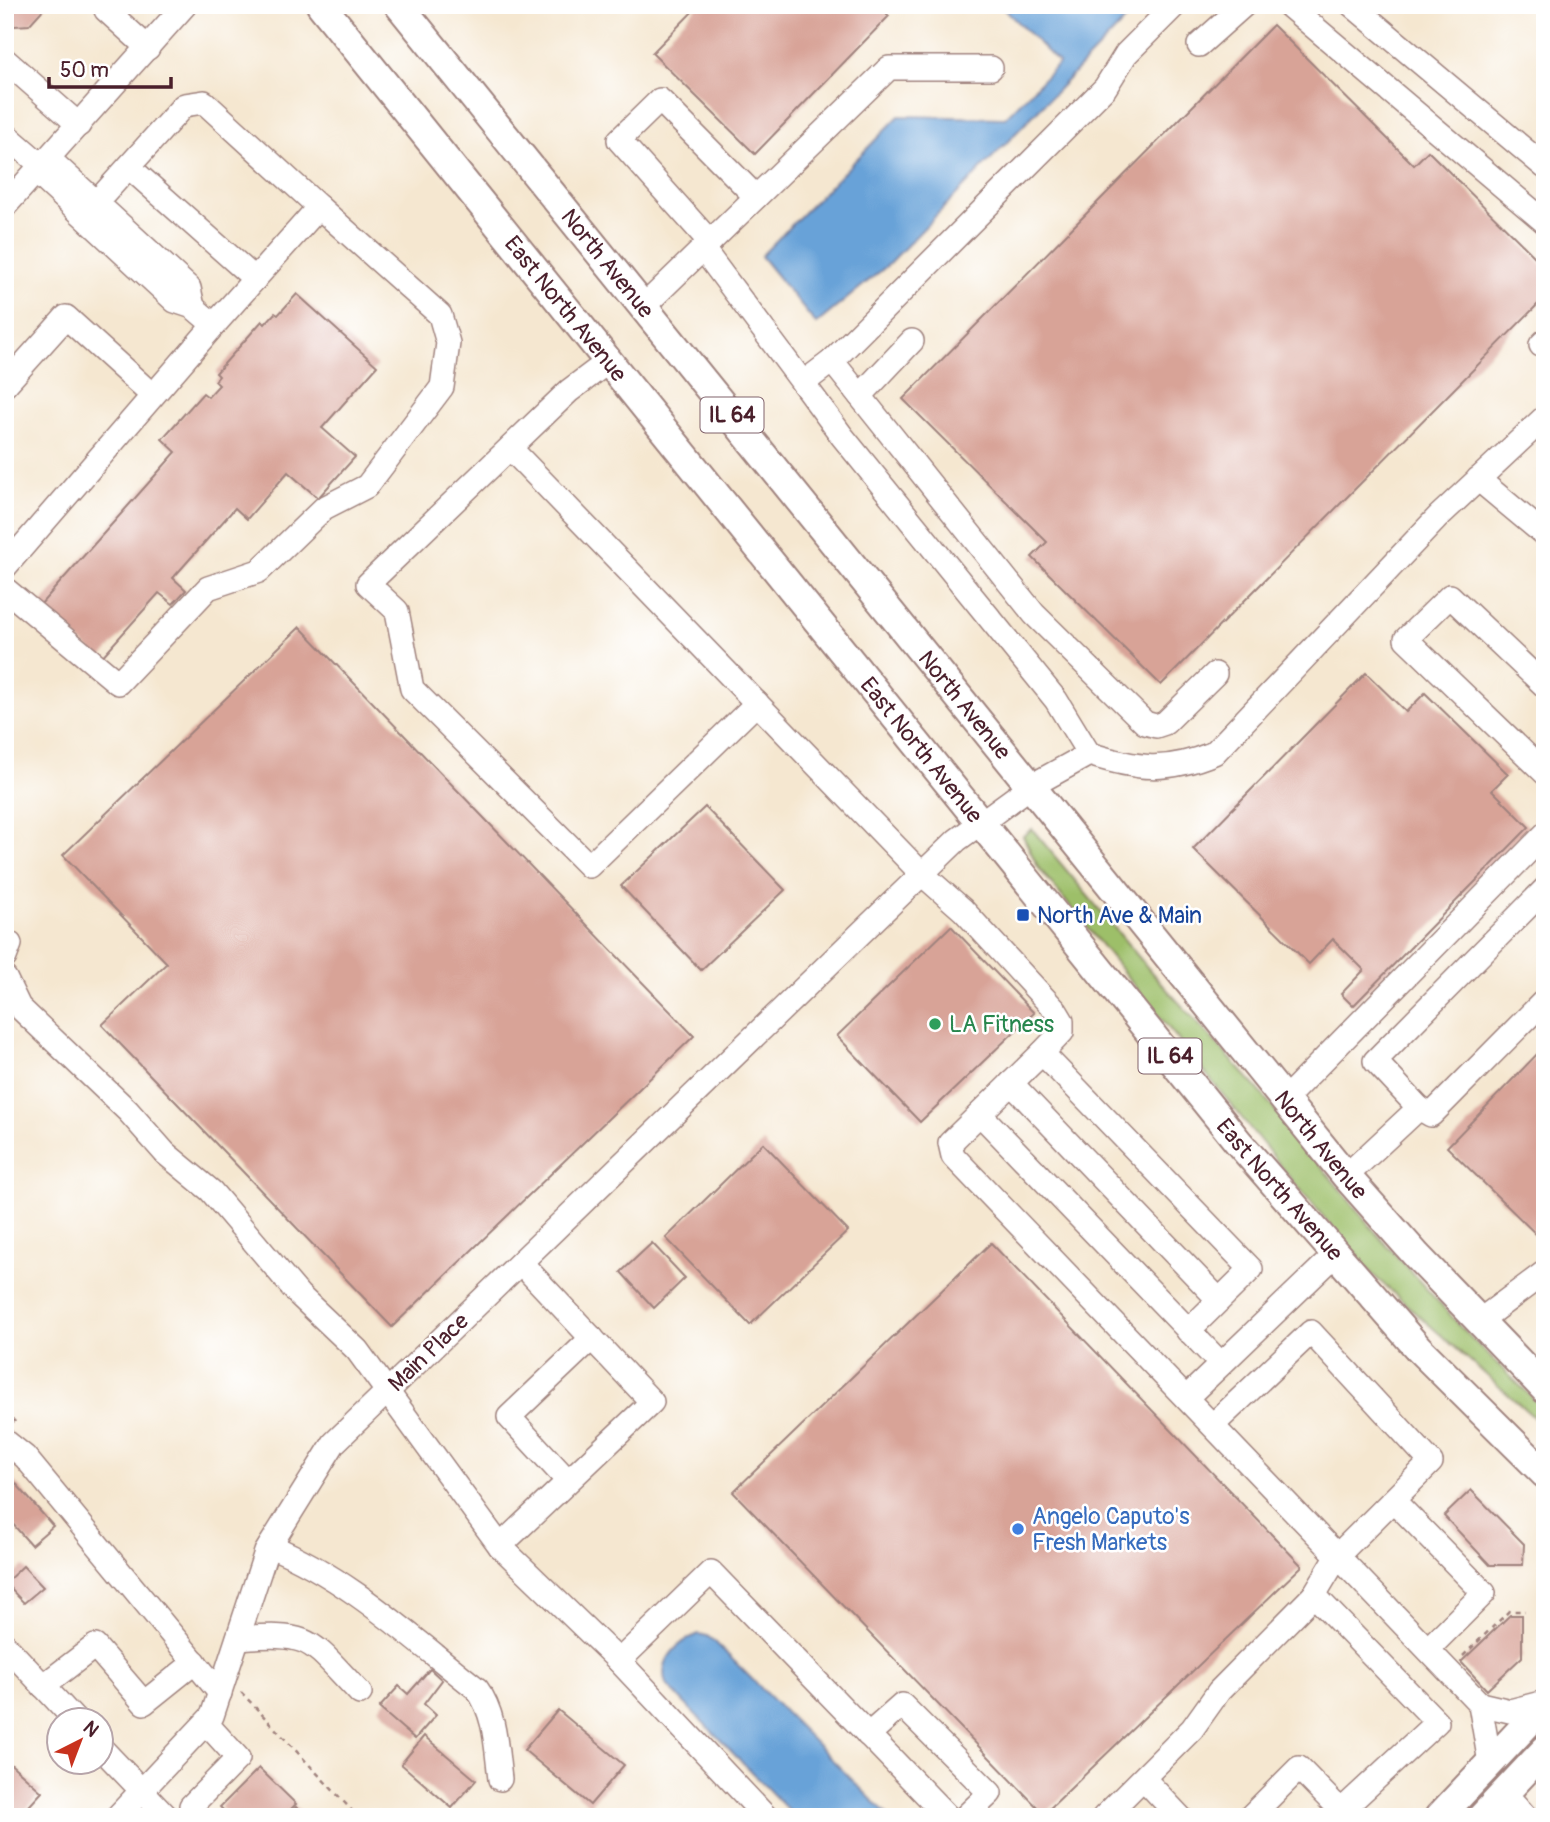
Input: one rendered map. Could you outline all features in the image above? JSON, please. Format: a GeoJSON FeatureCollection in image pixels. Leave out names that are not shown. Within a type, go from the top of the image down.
{"type":"FeatureCollection","features":[{"type":"Feature","properties":{"kind":"main road","name":"East North Avenue"},"geometry":{"type":"LineString","coordinates":[[321,5],[983,822],[1239,1143],[1418,1348],[1545,1474]]}},
{"type":"Feature","properties":{"kind":"main road","name":"North Avenue"},"geometry":{"type":"LineString","coordinates":[[399,5],[1346,1176],[1478,1322],[1545,1389]]}},
{"type":"Feature","properties":{"kind":"main road"},"geometry":{"type":"LineString","coordinates":[[1439,1817],[1545,1704]]}},
{"type":"Feature","properties":{"kind":"main road"},"geometry":{"type":"LineString","coordinates":[[1482,1817],[1545,1750]]}},
{"type":"Feature","properties":{"kind":"street"},"geometry":{"type":"LineString","coordinates":[[5,206],[185,5]]}},
{"type":"Feature","properties":{"kind":"street"},"geometry":{"type":"LineString","coordinates":[[803,383],[832,361],[1105,88],[1126,54],[1175,5]]}},
{"type":"Feature","properties":{"kind":"street"},"geometry":{"type":"LineString","coordinates":[[1199,45],[1244,5]]}},
{"type":"Feature","properties":{"kind":"street"},"geometry":{"type":"LineString","coordinates":[[1288,5],[1545,222]]}},
{"type":"Feature","properties":{"kind":"street"},"geometry":{"type":"LineString","coordinates":[[1352,5],[1545,167]]}},
{"type":"Feature","properties":{"kind":"street"},"geometry":{"type":"LineString","coordinates":[[107,7],[148,48]]}},
{"type":"Feature","properties":{"kind":"street"},"geometry":{"type":"LineString","coordinates":[[5,60],[79,125]]}},
{"type":"Feature","properties":{"kind":"street"},"geometry":{"type":"LineString","coordinates":[[644,306],[889,68],[991,68]]}},
{"type":"Feature","properties":{"kind":"street"},"geometry":{"type":"LineString","coordinates":[[756,197],[660,100],[619,140],[706,245],[803,383],[1056,700],[1089,754],[1126,766],[1161,768],[1189,763],[1214,753],[1439,516],[1545,417]]}},
{"type":"Feature","properties":{"kind":"street"},"geometry":{"type":"LineString","coordinates":[[5,589],[118,683],[208,589],[259,572],[324,508],[367,486],[442,387],[448,342],[440,315],[204,102],[184,105],[95,204]]}},
{"type":"Feature","properties":{"kind":"street"},"geometry":{"type":"LineString","coordinates":[[5,134],[42,166],[175,301],[193,307],[214,325]]}},
{"type":"Feature","properties":{"kind":"street"},"geometry":{"type":"LineString","coordinates":[[42,166],[95,204],[189,288],[193,307]]}},
{"type":"Feature","properties":{"kind":"street"},"geometry":{"type":"LineString","coordinates":[[129,167],[256,279]]}},
{"type":"Feature","properties":{"kind":"street"},"geometry":{"type":"LineString","coordinates":[[5,567],[152,395],[319,207]]}},
{"type":"Feature","properties":{"kind":"street"},"geometry":{"type":"LineString","coordinates":[[5,385],[66,317],[152,395]]}},
{"type":"Feature","properties":{"kind":"street"},"geometry":{"type":"LineString","coordinates":[[859,396],[912,341]]}},
{"type":"Feature","properties":{"kind":"street"},"geometry":{"type":"LineString","coordinates":[[609,360],[569,391],[368,584],[397,611],[412,689],[589,866],[757,703]]}},
{"type":"Feature","properties":{"kind":"street"},"geometry":{"type":"LineString","coordinates":[[832,361],[1034,614],[1145,723],[1156,726],[1165,723],[1216,674]]}},
{"type":"Feature","properties":{"kind":"street"},"geometry":{"type":"LineString","coordinates":[[510,447],[921,873],[963,910],[1056,1011],[1062,1021],[1062,1032],[950,1143],[953,1156],[1480,1703],[1510,1711],[1545,1704]]}},
{"type":"Feature","properties":{"kind":"street"},"geometry":{"type":"LineString","coordinates":[[1478,479],[1545,535]]}},
{"type":"Feature","properties":{"kind":"street"},"geometry":{"type":"LineString","coordinates":[[1545,686],[1450,596],[1406,639],[1545,772]]}},
{"type":"Feature","properties":{"kind":"street"},"geometry":{"type":"LineString","coordinates":[[1006,640],[1034,614]]}},
{"type":"Feature","properties":{"kind":"street","name":"Main Place"},"geometry":{"type":"LineString","coordinates":[[117,1817],[212,1716],[227,1689],[238,1638],[270,1546],[334,1443],[957,840],[1031,786],[1089,754]]}},
{"type":"Feature","properties":{"kind":"street"},"geometry":{"type":"LineString","coordinates":[[1286,1100],[1545,834]]}},
{"type":"Feature","properties":{"kind":"street"},"geometry":{"type":"LineString","coordinates":[[1545,889],[1375,1061],[1419,1108],[1431,1115],[1545,1000]]}},
{"type":"Feature","properties":{"kind":"street"},"geometry":{"type":"LineString","coordinates":[[5,978],[19,1007],[128,1111],[165,1153],[211,1191],[299,1294],[357,1350],[500,1546],[619,1661],[766,1817]]}},
{"type":"Feature","properties":{"kind":"street"},"geometry":{"type":"LineString","coordinates":[[1042,1053],[1251,1269],[1188,1331]]}},
{"type":"Feature","properties":{"kind":"street"},"geometry":{"type":"LineString","coordinates":[[1011,1083],[1219,1300]]}},
{"type":"Feature","properties":{"kind":"street"},"geometry":{"type":"LineString","coordinates":[[1346,1176],[1419,1108]]}},
{"type":"Feature","properties":{"kind":"street"},"geometry":{"type":"LineString","coordinates":[[980,1114],[1221,1364]]}},
{"type":"Feature","properties":{"kind":"street"},"geometry":{"type":"LineString","coordinates":[[1187,1397],[1336,1254]]}},
{"type":"Feature","properties":{"kind":"street"},"geometry":{"type":"LineString","coordinates":[[500,1546],[652,1402],[521,1263]]}},
{"type":"Feature","properties":{"kind":"street"},"geometry":{"type":"LineString","coordinates":[[1478,1322],[1545,1272]]}},
{"type":"Feature","properties":{"kind":"street"},"geometry":{"type":"LineString","coordinates":[[1104,1817],[1192,1729],[1228,1682],[1314,1595],[1338,1555],[1431,1462],[1311,1332],[1213,1424]]}},
{"type":"Feature","properties":{"kind":"street"},"geometry":{"type":"LineString","coordinates":[[568,1481],[509,1417],[592,1338]]}},
{"type":"Feature","properties":{"kind":"street"},"geometry":{"type":"LineString","coordinates":[[5,1441],[25,1457],[195,1661],[227,1689]]}},
{"type":"Feature","properties":{"kind":"street"},"geometry":{"type":"LineString","coordinates":[[1394,1501],[1484,1593],[1428,1649]]}},
{"type":"Feature","properties":{"kind":"street"},"geometry":{"type":"LineString","coordinates":[[270,1546],[304,1560],[359,1597],[477,1689],[492,1718],[500,1779]]}},
{"type":"Feature","properties":{"kind":"street"},"geometry":{"type":"LineString","coordinates":[[619,1661],[711,1572],[948,1817]]}},
{"type":"Feature","properties":{"kind":"street"},"geometry":{"type":"LineString","coordinates":[[1250,1817],[1299,1768],[1341,1811],[1437,1721],[1314,1595]]}},
{"type":"Feature","properties":{"kind":"street"},"geometry":{"type":"LineString","coordinates":[[238,1638],[297,1636],[312,1643],[360,1693]]}},
{"type":"Feature","properties":{"kind":"street"},"geometry":{"type":"LineString","coordinates":[[5,1645],[62,1706]]}},
{"type":"Feature","properties":{"kind":"street"},"geometry":{"type":"LineString","coordinates":[[43,1686],[95,1646],[144,1703],[195,1661]]}},
{"type":"Feature","properties":{"kind":"street"},"geometry":{"type":"LineString","coordinates":[[1480,1703],[1490,1763]]}},
{"type":"Feature","properties":{"kind":"street"},"geometry":{"type":"LineString","coordinates":[[868,1735],[902,1705],[990,1794],[965,1817]]}},
{"type":"Feature","properties":{"kind":"street"},"geometry":{"type":"LineString","coordinates":[[191,1806],[238,1758],[205,1723]]}},
{"type":"Feature","properties":{"kind":"street"},"geometry":{"type":"LineString","coordinates":[[116,1764],[167,1817]]}},
{"type":"Feature","properties":{"kind":"street"},"geometry":{"type":"LineString","coordinates":[[1144,1779],[1180,1817]]}},
{"type":"Feature","properties":{"kind":"street"},"geometry":{"type":"LineString","coordinates":[[1505,1793],[1526,1817]]}},
{"type":"Feature","properties":{"kind":"path"},"geometry":{"type":"LineString","coordinates":[[1455,1664],[1509,1611],[1525,1611]]}},
{"type":"Feature","properties":{"kind":"path"},"geometry":{"type":"LineString","coordinates":[[227,1689],[358,1817]]}},
{"type":"Feature","properties":{"kind":"green space"},"geometry":{"type":"Polygon","coordinates":[[[1032,829],[1152,973],[1257,1088],[1380,1238],[1474,1341],[1545,1410],[1545,1427],[1373,1275],[1293,1181],[1038,867],[1023,836],[1032,829]]]}},
{"type":"Feature","properties":{"kind":"water"},"geometry":{"type":"Polygon","coordinates":[[[1000,5],[1140,5],[889,264],[816,324],[761,256],[899,116],[1005,118],[1059,63],[1000,5]]]}},
{"type":"Feature","properties":{"kind":"water"},"geometry":{"type":"Polygon","coordinates":[[[699,1634],[715,1642],[889,1817],[795,1817],[666,1684],[665,1668],[671,1653],[683,1642],[699,1634]]]}},
{"type":"Feature","properties":{"kind":"building"},"geometry":{"type":"Polygon","coordinates":[[[5,5],[47,5],[29,25],[14,26],[5,17],[5,5]]]}},
{"type":"Feature","properties":{"kind":"building"},"geometry":{"type":"Polygon","coordinates":[[[699,5],[878,5],[889,16],[755,154],[652,53],[699,5]]]}},
{"type":"Feature","properties":{"kind":"building"},"geometry":{"type":"Polygon","coordinates":[[[1273,25],[1414,165],[1428,151],[1545,267],[1545,297],[1161,685],[1032,557],[1047,542],[903,399],[1273,25]]]}},
{"type":"Feature","properties":{"kind":"building"},"geometry":{"type":"Polygon","coordinates":[[[297,294],[377,366],[322,428],[355,457],[318,498],[288,472],[247,519],[235,508],[173,578],[186,590],[173,604],[159,593],[100,659],[40,605],[176,452],[162,439],[203,393],[208,397],[219,385],[215,381],[219,376],[216,373],[262,321],[265,324],[275,313],[278,315],[297,294]]]}},
{"type":"Feature","properties":{"kind":"building"},"geometry":{"type":"Polygon","coordinates":[[[300,627],[694,1036],[392,1327],[102,1025],[167,963],[63,855],[300,627]]]}},
{"type":"Feature","properties":{"kind":"building"},"geometry":{"type":"Polygon","coordinates":[[[1366,673],[1406,712],[1425,693],[1508,774],[1492,790],[1529,827],[1353,1006],[1341,994],[1364,970],[1333,939],[1309,964],[1193,849],[1366,673]]]}},
{"type":"Feature","properties":{"kind":"building"},"geometry":{"type":"Polygon","coordinates":[[[705,807],[785,890],[701,970],[621,886],[705,807]]]}},
{"type":"Feature","properties":{"kind":"building","name":"LA Fitness"},"geometry":{"type":"Polygon","coordinates":[[[951,926],[1034,1013],[920,1122],[837,1036],[951,926]]]}},
{"type":"Feature","properties":{"kind":"building"},"geometry":{"type":"Polygon","coordinates":[[[1545,1046],[1545,1243],[1447,1147],[1545,1046]]]}},
{"type":"Feature","properties":{"kind":"building"},"geometry":{"type":"Polygon","coordinates":[[[763,1143],[848,1231],[750,1325],[666,1238],[763,1143]]]}},
{"type":"Feature","properties":{"kind":"building"},"geometry":{"type":"Polygon","coordinates":[[[652,1243],[685,1278],[654,1308],[621,1272],[652,1243]]]}},
{"type":"Feature","properties":{"kind":"building","name":"Angelo Caputo's Fresh Markets"},"geometry":{"type":"Polygon","coordinates":[[[991,1243],[1302,1566],[1044,1814],[733,1492],[991,1243]]]}},
{"type":"Feature","properties":{"kind":"building"},"geometry":{"type":"Polygon","coordinates":[[[5,1471],[53,1526],[31,1545],[5,1515],[5,1471]]]}},
{"type":"Feature","properties":{"kind":"building"},"geometry":{"type":"Polygon","coordinates":[[[1471,1490],[1524,1544],[1523,1565],[1490,1565],[1444,1516],[1471,1490]]]}},
{"type":"Feature","properties":{"kind":"building"},"geometry":{"type":"Polygon","coordinates":[[[23,1566],[43,1587],[24,1603],[5,1583],[23,1566]]]}},
{"type":"Feature","properties":{"kind":"building"},"geometry":{"type":"Polygon","coordinates":[[[1510,1615],[1522,1615],[1522,1657],[1487,1690],[1461,1662],[1510,1615]]]}},
{"type":"Feature","properties":{"kind":"building"},"geometry":{"type":"Polygon","coordinates":[[[430,1669],[442,1680],[424,1704],[436,1715],[415,1739],[379,1708],[399,1686],[408,1694],[430,1669]]]}},
{"type":"Feature","properties":{"kind":"building"},"geometry":{"type":"Polygon","coordinates":[[[558,1710],[624,1765],[590,1805],[524,1750],[558,1710]]]}},
{"type":"Feature","properties":{"kind":"building"},"geometry":{"type":"Polygon","coordinates":[[[424,1736],[476,1780],[452,1808],[401,1764],[424,1736]]]}},
{"type":"Feature","properties":{"kind":"building"},"geometry":{"type":"Polygon","coordinates":[[[5,1759],[42,1792],[19,1817],[5,1817],[5,1759]]]}},
{"type":"Feature","properties":{"kind":"building"},"geometry":{"type":"Polygon","coordinates":[[[259,1768],[296,1804],[283,1817],[230,1817],[220,1807],[259,1768]]]}},
{"type":"Feature","properties":{"kind":"building"},"geometry":{"type":"Polygon","coordinates":[[[296,1807],[306,1817],[287,1817],[296,1807]]]}},
{"type":"Feature","properties":{"kind":"place","name":"North Ave & Main"},"geometry":{"type":"Point","coordinates":[1023,915]}},
{"type":"Feature","properties":{"kind":"place","name":"LA Fitness"},"geometry":{"type":"Point","coordinates":[935,1024]}},
{"type":"Feature","properties":{"kind":"place","name":"Angelo Caputo's Fresh Markets"},"geometry":{"type":"Point","coordinates":[1018,1529]}}]}
